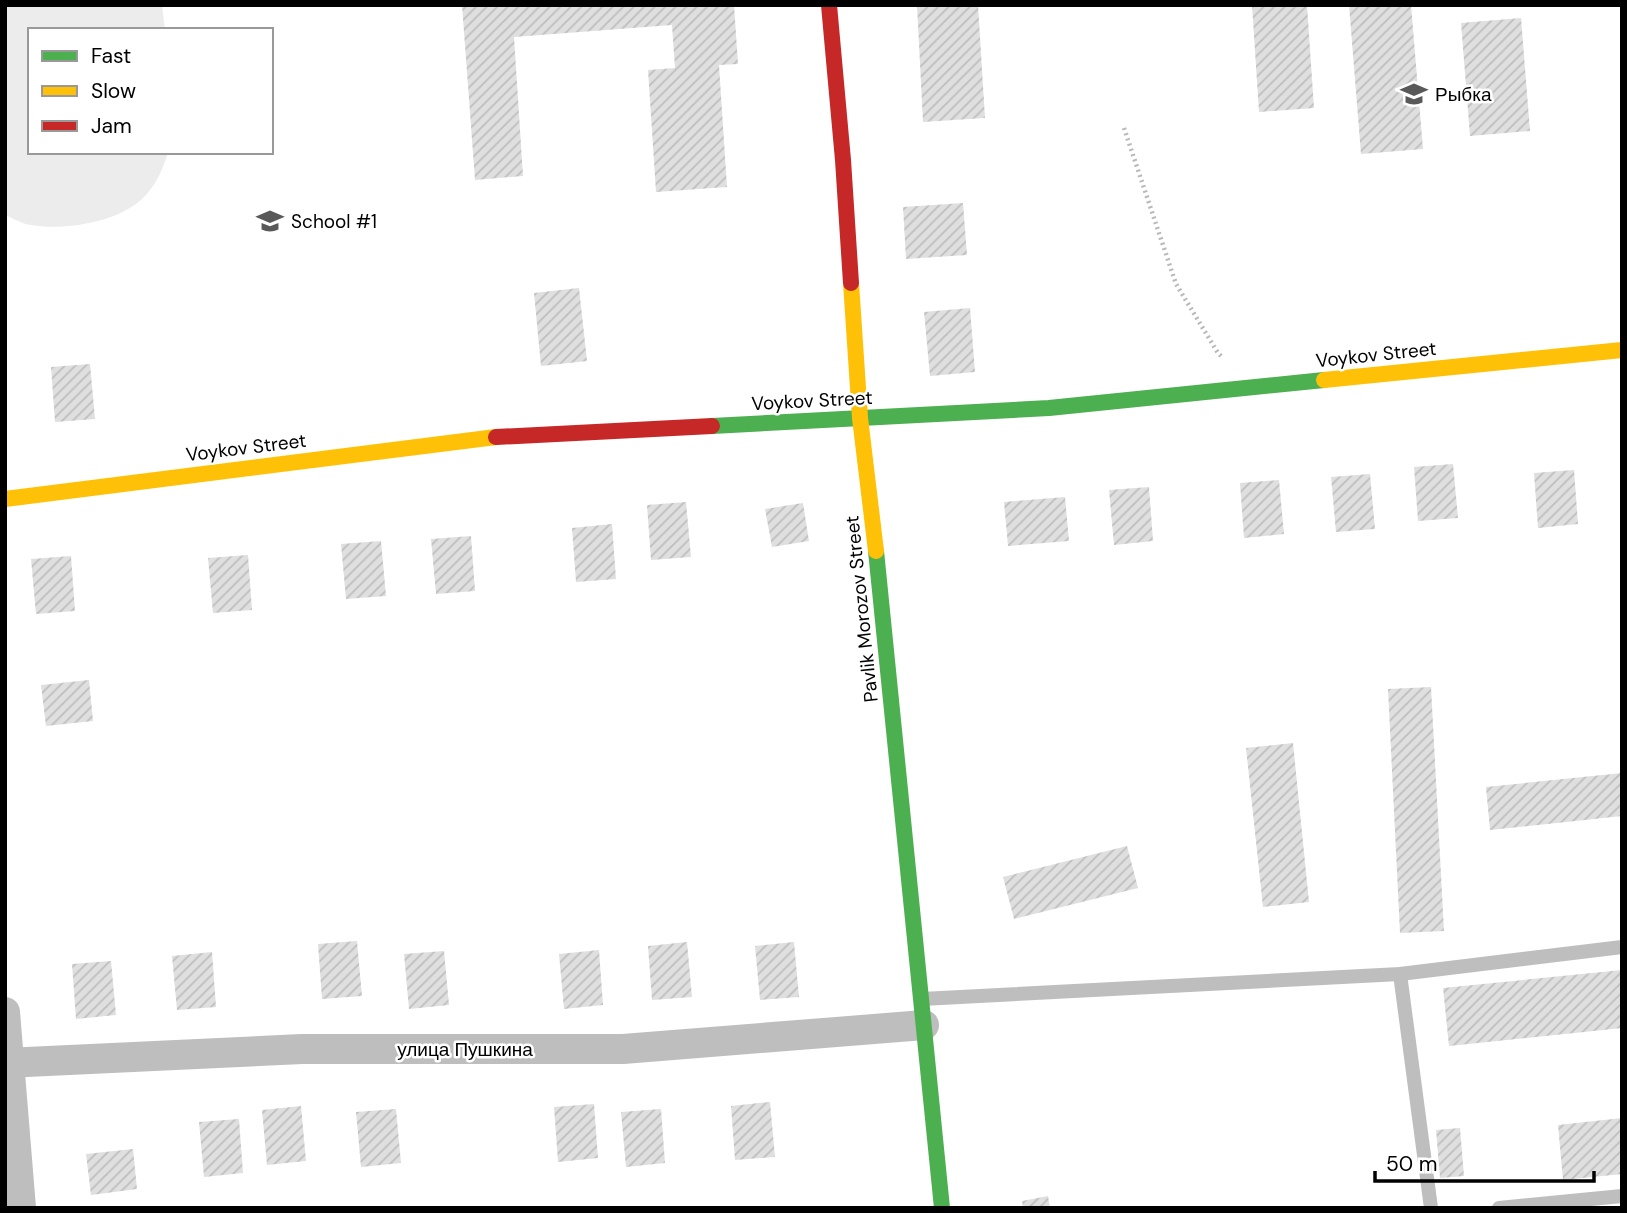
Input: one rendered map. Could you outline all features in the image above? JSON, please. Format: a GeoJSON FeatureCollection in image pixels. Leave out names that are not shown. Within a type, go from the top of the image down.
{"type":"FeatureCollection","features":[{"type":"Feature","properties":{"kind":"street","name":"Pavlik Morozov Street"},"geometry":{"type":"LineString","coordinates":[[829,5],[843,160],[860,418],[942,1208]]}},
{"type":"Feature","properties":{"kind":"street","name":"Voykov Street"},"geometry":{"type":"LineString","coordinates":[[5,499],[484,438],[1049,408],[1622,350]]}},
{"type":"Feature","properties":{"kind":"street"},"geometry":{"type":"LineString","coordinates":[[5,1012],[21,1208]]}},
{"type":"Feature","properties":{"kind":"street","name":"улица Пушкина"},"geometry":{"type":"LineString","coordinates":[[8,1063],[302,1049],[623,1049],[923,1012]]}},
{"type":"Feature","properties":{"kind":"lane"},"geometry":{"type":"LineString","coordinates":[[923,1012],[1400,974],[1622,947]]}},
{"type":"Feature","properties":{"kind":"lane"},"geometry":{"type":"LineString","coordinates":[[1400,974],[1431,1208]]}},
{"type":"Feature","properties":{"kind":"lane"},"geometry":{"type":"LineString","coordinates":[[1499,1208],[1622,1196]]}},
{"type":"Feature","properties":{"kind":"path"},"geometry":{"type":"LineString","coordinates":[[1124,128],[1176,284],[1218,354],[1227,360]]}},
{"type":"Feature","properties":{"kind":"shaded area"},"geometry":{"type":"Polygon","coordinates":[[[5,5],[162,5],[165,28],[28,28],[28,154],[167,154],[162,170],[145,196],[122,212],[76,225],[45,227],[5,215],[5,5]]]}},
{"type":"Feature","properties":{"kind":"building"},"geometry":{"type":"Polygon","coordinates":[[[462,5],[734,5],[738,64],[719,65],[727,187],[656,192],[648,70],[675,68],[672,25],[514,37],[523,176],[475,180],[462,5]]]}},
{"type":"Feature","properties":{"kind":"building"},"geometry":{"type":"Polygon","coordinates":[[[917,5],[978,5],[985,118],[923,122],[917,5]]]}},
{"type":"Feature","properties":{"kind":"building"},"geometry":{"type":"Polygon","coordinates":[[[1252,5],[1307,5],[1314,108],[1259,112],[1252,5]]]}},
{"type":"Feature","properties":{"kind":"building"},"geometry":{"type":"Polygon","coordinates":[[[1349,5],[1411,5],[1423,149],[1361,154],[1349,5]]]}},
{"type":"Feature","properties":{"kind":"building"},"geometry":{"type":"Polygon","coordinates":[[[1521,18],[1530,131],[1470,136],[1461,23],[1521,18]]]}},
{"type":"Feature","properties":{"kind":"building"},"geometry":{"type":"Polygon","coordinates":[[[963,203],[967,255],[906,259],[903,207],[963,203]]]}},
{"type":"Feature","properties":{"kind":"building"},"geometry":{"type":"Polygon","coordinates":[[[579,288],[587,361],[541,366],[534,293],[579,288]]]}},
{"type":"Feature","properties":{"kind":"building"},"geometry":{"type":"Polygon","coordinates":[[[970,308],[975,372],[930,376],[924,312],[970,308]]]}},
{"type":"Feature","properties":{"kind":"building"},"geometry":{"type":"Polygon","coordinates":[[[90,364],[95,419],[55,422],[51,367],[90,364]]]}},
{"type":"Feature","properties":{"kind":"building"},"geometry":{"type":"Polygon","coordinates":[[[1453,464],[1458,518],[1418,521],[1414,467],[1453,464]]]}},
{"type":"Feature","properties":{"kind":"building"},"geometry":{"type":"Polygon","coordinates":[[[1574,470],[1578,524],[1538,528],[1534,473],[1574,470]]]}},
{"type":"Feature","properties":{"kind":"building"},"geometry":{"type":"Polygon","coordinates":[[[1370,474],[1375,529],[1336,532],[1331,477],[1370,474]]]}},
{"type":"Feature","properties":{"kind":"building"},"geometry":{"type":"Polygon","coordinates":[[[1279,480],[1284,534],[1244,538],[1240,483],[1279,480]]]}},
{"type":"Feature","properties":{"kind":"building"},"geometry":{"type":"Polygon","coordinates":[[[1149,487],[1153,541],[1114,545],[1109,490],[1149,487]]]}},
{"type":"Feature","properties":{"kind":"building"},"geometry":{"type":"Polygon","coordinates":[[[1065,497],[1069,541],[1008,546],[1004,502],[1065,497]]]}},
{"type":"Feature","properties":{"kind":"building"},"geometry":{"type":"Polygon","coordinates":[[[686,502],[691,557],[651,560],[647,505],[686,502]]]}},
{"type":"Feature","properties":{"kind":"building"},"geometry":{"type":"Polygon","coordinates":[[[803,503],[809,541],[772,547],[765,509],[803,503]]]}},
{"type":"Feature","properties":{"kind":"building"},"geometry":{"type":"Polygon","coordinates":[[[612,524],[616,579],[576,582],[572,528],[612,524]]]}},
{"type":"Feature","properties":{"kind":"building"},"geometry":{"type":"Polygon","coordinates":[[[471,536],[475,591],[436,594],[431,539],[471,536]]]}},
{"type":"Feature","properties":{"kind":"building"},"geometry":{"type":"Polygon","coordinates":[[[381,541],[386,596],[346,599],[341,544],[381,541]]]}},
{"type":"Feature","properties":{"kind":"building"},"geometry":{"type":"Polygon","coordinates":[[[248,555],[252,610],[213,613],[208,558],[248,555]]]}},
{"type":"Feature","properties":{"kind":"building"},"geometry":{"type":"Polygon","coordinates":[[[71,556],[75,611],[36,614],[31,559],[71,556]]]}},
{"type":"Feature","properties":{"kind":"building"},"geometry":{"type":"Polygon","coordinates":[[[89,680],[93,721],[46,726],[41,685],[89,680]]]}},
{"type":"Feature","properties":{"kind":"building"},"geometry":{"type":"Polygon","coordinates":[[[1431,687],[1444,931],[1400,933],[1388,689],[1431,687]]]}},
{"type":"Feature","properties":{"kind":"building"},"geometry":{"type":"Polygon","coordinates":[[[1293,743],[1309,902],[1263,907],[1246,748],[1293,743]]]}},
{"type":"Feature","properties":{"kind":"building"},"geometry":{"type":"Polygon","coordinates":[[[1622,773],[1622,816],[1490,830],[1486,787],[1622,773]]]}},
{"type":"Feature","properties":{"kind":"building"},"geometry":{"type":"Polygon","coordinates":[[[1127,846],[1138,888],[1014,919],[1003,877],[1127,846]]]}},
{"type":"Feature","properties":{"kind":"building"},"geometry":{"type":"Polygon","coordinates":[[[357,941],[362,996],[322,999],[318,944],[357,941]]]}},
{"type":"Feature","properties":{"kind":"building"},"geometry":{"type":"Polygon","coordinates":[[[687,942],[692,997],[652,1000],[648,946],[687,942]]]}},
{"type":"Feature","properties":{"kind":"building"},"geometry":{"type":"Polygon","coordinates":[[[794,942],[799,997],[760,1000],[755,946],[794,942]]]}},
{"type":"Feature","properties":{"kind":"building"},"geometry":{"type":"Polygon","coordinates":[[[599,950],[603,1005],[564,1009],[559,954],[599,950]]]}},
{"type":"Feature","properties":{"kind":"building"},"geometry":{"type":"Polygon","coordinates":[[[444,951],[449,1005],[409,1009],[404,954],[444,951]]]}},
{"type":"Feature","properties":{"kind":"building"},"geometry":{"type":"Polygon","coordinates":[[[212,952],[216,1007],[177,1010],[172,956],[212,952]]]}},
{"type":"Feature","properties":{"kind":"building"},"geometry":{"type":"Polygon","coordinates":[[[111,961],[116,1015],[76,1019],[72,964],[111,961]]]}},
{"type":"Feature","properties":{"kind":"building"},"geometry":{"type":"Polygon","coordinates":[[[1622,970],[1622,1028],[1449,1046],[1443,988],[1622,970]]]}},
{"type":"Feature","properties":{"kind":"building"},"geometry":{"type":"Polygon","coordinates":[[[770,1102],[775,1157],[735,1160],[731,1106],[770,1102]]]}},
{"type":"Feature","properties":{"kind":"building"},"geometry":{"type":"Polygon","coordinates":[[[594,1104],[598,1158],[558,1162],[554,1107],[594,1104]]]}},
{"type":"Feature","properties":{"kind":"building"},"geometry":{"type":"Polygon","coordinates":[[[301,1106],[306,1161],[267,1165],[262,1110],[301,1106]]]}},
{"type":"Feature","properties":{"kind":"building"},"geometry":{"type":"Polygon","coordinates":[[[396,1109],[401,1163],[361,1167],[356,1112],[396,1109]]]}},
{"type":"Feature","properties":{"kind":"building"},"geometry":{"type":"Polygon","coordinates":[[[661,1109],[665,1163],[626,1167],[621,1112],[661,1109]]]}},
{"type":"Feature","properties":{"kind":"building"},"geometry":{"type":"Polygon","coordinates":[[[1622,1118],[1622,1174],[1563,1180],[1558,1125],[1622,1118]]]}},
{"type":"Feature","properties":{"kind":"building"},"geometry":{"type":"Polygon","coordinates":[[[239,1119],[243,1173],[204,1177],[199,1122],[239,1119]]]}},
{"type":"Feature","properties":{"kind":"building"},"geometry":{"type":"Polygon","coordinates":[[[1460,1128],[1464,1176],[1440,1178],[1436,1130],[1460,1128]]]}},
{"type":"Feature","properties":{"kind":"building"},"geometry":{"type":"Polygon","coordinates":[[[133,1149],[137,1189],[91,1195],[86,1154],[133,1149]]]}},
{"type":"Feature","properties":{"kind":"building"},"geometry":{"type":"Polygon","coordinates":[[[1048,1196],[1050,1208],[1023,1208],[1022,1201],[1048,1196]]]}},
{"type":"Feature","properties":{"kind":"traffic: fast"},"geometry":{"type":"LineString","coordinates":[[712,426],[1049,408],[1324,380]]}},
{"type":"Feature","properties":{"kind":"traffic: fast"},"geometry":{"type":"LineString","coordinates":[[876,551],[942,1208]]}},
{"type":"Feature","properties":{"kind":"traffic: slow"},"geometry":{"type":"LineString","coordinates":[[851,283],[860,418],[876,551]]}},
{"type":"Feature","properties":{"kind":"traffic: slow"},"geometry":{"type":"LineString","coordinates":[[1324,380],[1622,350]]}},
{"type":"Feature","properties":{"kind":"traffic: slow"},"geometry":{"type":"LineString","coordinates":[[5,499],[496,437]]}},
{"type":"Feature","properties":{"kind":"traffic: jam"},"geometry":{"type":"LineString","coordinates":[[829,5],[851,283]]}},
{"type":"Feature","properties":{"kind":"traffic: jam"},"geometry":{"type":"LineString","coordinates":[[496,437],[712,426]]}},
{"type":"Feature","properties":{"kind":"place","name":"Рыбка"},"geometry":{"type":"Point","coordinates":[1414,94]}},
{"type":"Feature","properties":{"kind":"place","name":"School #1"},"geometry":{"type":"Point","coordinates":[270,221]}}]}
